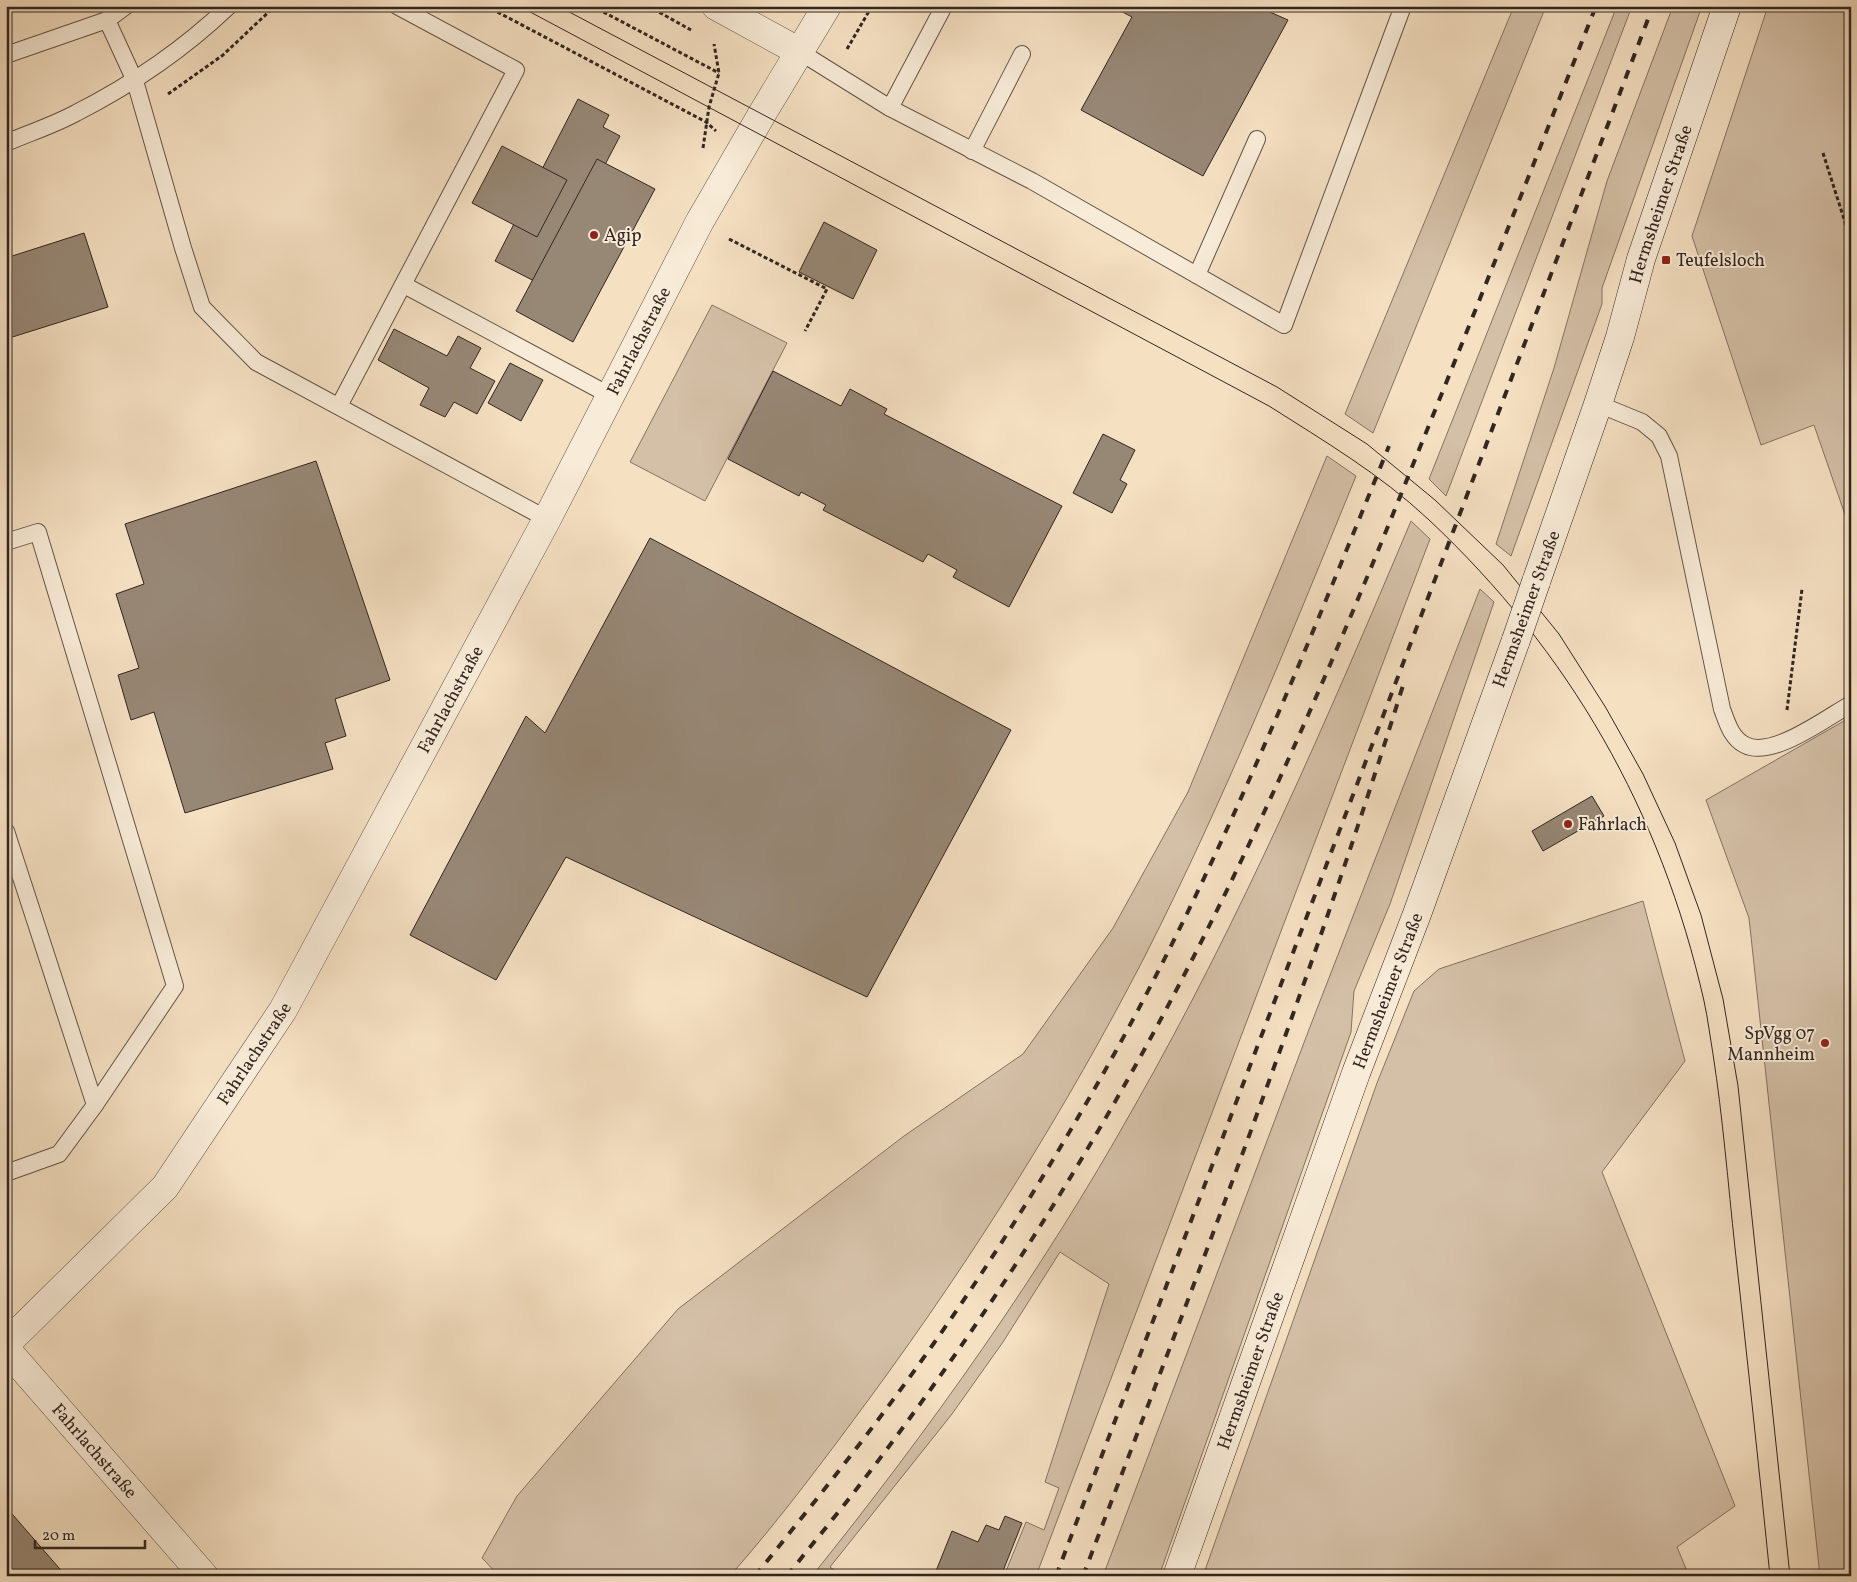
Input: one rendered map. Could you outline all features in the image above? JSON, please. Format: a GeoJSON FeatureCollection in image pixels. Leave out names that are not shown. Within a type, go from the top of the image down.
{"type":"FeatureCollection","features":[{"type":"Feature","properties":{"kind":"street"},"geometry":{"type":"LineString","coordinates":[[716,6],[800,52]]}},
{"type":"Feature","properties":{"kind":"street","name":"Fahrlachstraße"},"geometry":{"type":"LineString","coordinates":[[6,1344],[165,1187],[283,1010],[547,519],[699,224],[827,6]]}},
{"type":"Feature","properties":{"kind":"street","name":"Hermsheimer Straße"},"geometry":{"type":"LineString","coordinates":[[1177,1576],[1356,1073],[1417,914],[1516,640],[1598,404],[1642,260],[1728,6]]}},
{"type":"Feature","properties":{"kind":"street","name":"Fahrlachstraße"},"geometry":{"type":"LineString","coordinates":[[6,1348],[204,1576]]}},
{"type":"Feature","properties":{"kind":"lane"},"geometry":{"type":"LineString","coordinates":[[6,55],[107,20],[126,6]]}},
{"type":"Feature","properties":{"kind":"lane"},"geometry":{"type":"LineString","coordinates":[[6,143],[75,114],[135,81],[202,33],[228,6]]}},
{"type":"Feature","properties":{"kind":"lane"},"geometry":{"type":"LineString","coordinates":[[339,406],[516,70],[397,6]]}},
{"type":"Feature","properties":{"kind":"lane"},"geometry":{"type":"LineString","coordinates":[[890,108],[944,6]]}},
{"type":"Feature","properties":{"kind":"lane"},"geometry":{"type":"LineString","coordinates":[[800,52],[890,108],[1032,181],[1284,325],[1403,6]]}},
{"type":"Feature","properties":{"kind":"lane"},"geometry":{"type":"LineString","coordinates":[[107,20],[135,81],[202,307],[256,362],[547,519]]}},
{"type":"Feature","properties":{"kind":"lane"},"geometry":{"type":"LineString","coordinates":[[972,151],[1022,54]]}},
{"type":"Feature","properties":{"kind":"lane"},"geometry":{"type":"LineString","coordinates":[[1197,276],[1257,139]]}},
{"type":"Feature","properties":{"kind":"lane"},"geometry":{"type":"LineString","coordinates":[[404,285],[611,396]]}},
{"type":"Feature","properties":{"kind":"lane"},"geometry":{"type":"LineString","coordinates":[[1598,404],[1642,422],[1659,436],[1669,456],[1722,709],[1730,731],[1744,745],[1762,749],[1782,744],[1851,704]]}},
{"type":"Feature","properties":{"kind":"lane"},"geometry":{"type":"LineString","coordinates":[[6,542],[38,532],[175,986],[95,1105],[59,1154],[6,1173]]}},
{"type":"Feature","properties":{"kind":"lane"},"geometry":{"type":"LineString","coordinates":[[6,831],[95,1105]]}},
{"type":"Feature","properties":{"kind":"path"},"geometry":{"type":"LineString","coordinates":[[486,6],[706,122],[719,72],[714,42]]}},
{"type":"Feature","properties":{"kind":"path"},"geometry":{"type":"LineString","coordinates":[[592,6],[719,72]]}},
{"type":"Feature","properties":{"kind":"path"},"geometry":{"type":"LineString","coordinates":[[648,6],[698,33]]}},
{"type":"Feature","properties":{"kind":"path"},"geometry":{"type":"LineString","coordinates":[[832,73],[872,6]]}},
{"type":"Feature","properties":{"kind":"path"},"geometry":{"type":"LineString","coordinates":[[1823,153],[1851,242]]}},
{"type":"Feature","properties":{"kind":"path"},"geometry":{"type":"LineString","coordinates":[[699,224],[828,289],[805,331]]}},
{"type":"Feature","properties":{"kind":"path"},"geometry":{"type":"LineString","coordinates":[[1782,744],[1802,589]]}},
{"type":"Feature","properties":{"kind":"shaded area"},"geometry":{"type":"Polygon","coordinates":[[[1514,6],[1546,6],[1373,433],[1345,414],[1514,6]]]}},
{"type":"Feature","properties":{"kind":"shaded area"},"geometry":{"type":"Polygon","coordinates":[[[1617,6],[1632,6],[1446,496],[1429,479],[1617,6]]]}},
{"type":"Feature","properties":{"kind":"shaded area"},"geometry":{"type":"Polygon","coordinates":[[[1673,6],[1702,6],[1602,288],[1602,304],[1511,556],[1496,544],[1554,368],[1607,181],[1673,6]]]}},
{"type":"Feature","properties":{"kind":"shaded area"},"geometry":{"type":"Polygon","coordinates":[[[1768,6],[1851,6],[1851,532],[1814,425],[1761,445],[1692,236],[1768,6]]]}},
{"type":"Feature","properties":{"kind":"shaded area"},"geometry":{"type":"Polygon","coordinates":[[[712,305],[787,343],[705,501],[630,462],[712,305]]]}},
{"type":"Feature","properties":{"kind":"shaded area"},"geometry":{"type":"Polygon","coordinates":[[[1327,456],[1356,476],[1229,778],[1145,956],[1083,1070],[1017,1181],[910,1343],[821,1464],[730,1576],[499,1576],[482,1558],[517,1496],[678,1309],[904,1136],[1023,1054],[1113,928],[1188,792],[1327,456]]]}},
{"type":"Feature","properties":{"kind":"shaded area"},"geometry":{"type":"Polygon","coordinates":[[[1411,521],[1430,539],[1036,1576],[1004,1576],[1026,1522],[1044,1530],[1059,1488],[1045,1482],[1109,1284],[1060,1252],[1003,1342],[952,1414],[830,1567],[838,1573],[836,1576],[812,1576],[899,1464],[983,1348],[1061,1230],[1134,1107],[1211,964],[1247,891],[1315,744],[1411,521]]]}},
{"type":"Feature","properties":{"kind":"shaded area"},"geometry":{"type":"Polygon","coordinates":[[[1480,589],[1494,602],[1390,904],[1354,991],[1351,1032],[1159,1576],[1103,1576],[1308,1032],[1480,589]]]}},
{"type":"Feature","properties":{"kind":"shaded area"},"geometry":{"type":"Polygon","coordinates":[[[1851,717],[1851,1576],[1820,1576],[1749,918],[1706,800],[1851,717]]]}},
{"type":"Feature","properties":{"kind":"shaded area"},"geometry":{"type":"Polygon","coordinates":[[[1643,901],[1685,1061],[1602,1172],[1735,1506],[1677,1547],[1689,1576],[1203,1576],[1377,1083],[1414,991],[1439,969],[1643,901]]]}},
{"type":"Feature","properties":{"kind":"building"},"geometry":{"type":"Polygon","coordinates":[[[1111,6],[1264,6],[1263,9],[1288,20],[1203,176],[1081,110],[1132,17],[1111,6]]]}},
{"type":"Feature","properties":{"kind":"building"},"geometry":{"type":"Polygon","coordinates":[[[578,99],[609,115],[603,127],[620,136],[542,285],[495,261],[578,99]]]}},
{"type":"Feature","properties":{"kind":"building"},"geometry":{"type":"Polygon","coordinates":[[[502,146],[567,180],[537,237],[472,203],[502,146]]]}},
{"type":"Feature","properties":{"kind":"building"},"geometry":{"type":"Polygon","coordinates":[[[597,159],[655,189],[573,342],[516,311],[597,159]]]}},
{"type":"Feature","properties":{"kind":"building"},"geometry":{"type":"Polygon","coordinates":[[[824,222],[877,250],[853,299],[799,272],[824,222]]]}},
{"type":"Feature","properties":{"kind":"building"},"geometry":{"type":"Polygon","coordinates":[[[84,233],[108,307],[6,339],[6,258],[84,233]]]}},
{"type":"Feature","properties":{"kind":"building"},"geometry":{"type":"Polygon","coordinates":[[[394,329],[447,356],[458,336],[481,348],[470,368],[495,381],[477,414],[454,402],[445,417],[420,405],[429,388],[378,360],[394,329]]]}},
{"type":"Feature","properties":{"kind":"building"},"geometry":{"type":"Polygon","coordinates":[[[510,363],[543,380],[521,421],[488,403],[510,363]]]}},
{"type":"Feature","properties":{"kind":"building"},"geometry":{"type":"Polygon","coordinates":[[[773,371],[841,406],[850,389],[887,409],[884,414],[1062,506],[1009,607],[953,577],[957,570],[928,554],[923,562],[823,510],[826,505],[801,492],[799,496],[728,459],[773,371]]]}},
{"type":"Feature","properties":{"kind":"building"},"geometry":{"type":"Polygon","coordinates":[[[1103,434],[1135,450],[1120,480],[1127,484],[1112,513],[1073,493],[1103,434]]]}},
{"type":"Feature","properties":{"kind":"building"},"geometry":{"type":"Polygon","coordinates":[[[316,461],[390,680],[335,699],[346,736],[325,743],[333,769],[185,813],[154,712],[131,720],[118,675],[139,668],[116,594],[144,584],[125,524],[316,461]]]}},
{"type":"Feature","properties":{"kind":"building"},"geometry":{"type":"Polygon","coordinates":[[[650,538],[1011,730],[867,997],[566,857],[496,980],[410,935],[526,716],[545,733],[650,538]]]}},
{"type":"Feature","properties":{"kind":"building","name":"Fahrlach"},"geometry":{"type":"Polygon","coordinates":[[[1592,796],[1604,816],[1543,851],[1532,831],[1592,796]]]}},
{"type":"Feature","properties":{"kind":"building"},"geometry":{"type":"Polygon","coordinates":[[[6,1507],[66,1576],[6,1576],[6,1507]]]}},
{"type":"Feature","properties":{"kind":"building"},"geometry":{"type":"Polygon","coordinates":[[[1005,1516],[1022,1523],[1001,1576],[934,1576],[952,1531],[978,1542],[986,1525],[999,1530],[1005,1516]]]}},
{"type":"Feature","properties":{"kind":"tram line"},"geometry":{"type":"LineString","coordinates":[[519,6],[1269,406],[1351,459],[1410,503],[1479,570],[1525,624],[1566,680],[1603,739],[1635,800],[1663,864],[1686,931],[1708,1021],[1723,1127],[1770,1576]]}},
{"type":"Feature","properties":{"kind":"tram line"},"geometry":{"type":"LineString","coordinates":[[558,6],[1277,387],[1367,444],[1435,500],[1503,565],[1559,634],[1606,708],[1643,774],[1675,843],[1701,915],[1723,999],[1738,1086],[1790,1576]]}},
{"type":"Feature","properties":{"kind":"railway"},"geometry":{"type":"LineString","coordinates":[[787,1576],[899,1433],[965,1340],[1028,1246],[1116,1100],[1200,945],[1276,786],[1347,625],[1596,6]]}},
{"type":"Feature","properties":{"kind":"railway"},"geometry":{"type":"LineString","coordinates":[[1056,1576],[1653,6]]}},
{"type":"Feature","properties":{"kind":"railway"},"geometry":{"type":"LineString","coordinates":[[755,1576],[869,1432],[934,1343],[1018,1217],[1095,1088],[1138,1011],[1216,853],[1288,691],[1389,446]]}},
{"type":"Feature","properties":{"kind":"railway"},"geometry":{"type":"LineString","coordinates":[[1083,1576],[1210,1242],[1292,1018],[1369,793],[1405,679]]}},
{"type":"Feature","properties":{"kind":"place","name":"Agip"},"geometry":{"type":"Point","coordinates":[594,235]}},
{"type":"Feature","properties":{"kind":"place","name":"Teufelsloch"},"geometry":{"type":"Point","coordinates":[1666,260]}},
{"type":"Feature","properties":{"kind":"place","name":"Fahrlach"},"geometry":{"type":"Point","coordinates":[1568,824]}},
{"type":"Feature","properties":{"kind":"place","name":"SpVgg 07 Mannheim"},"geometry":{"type":"Point","coordinates":[1825,1043]}}]}
